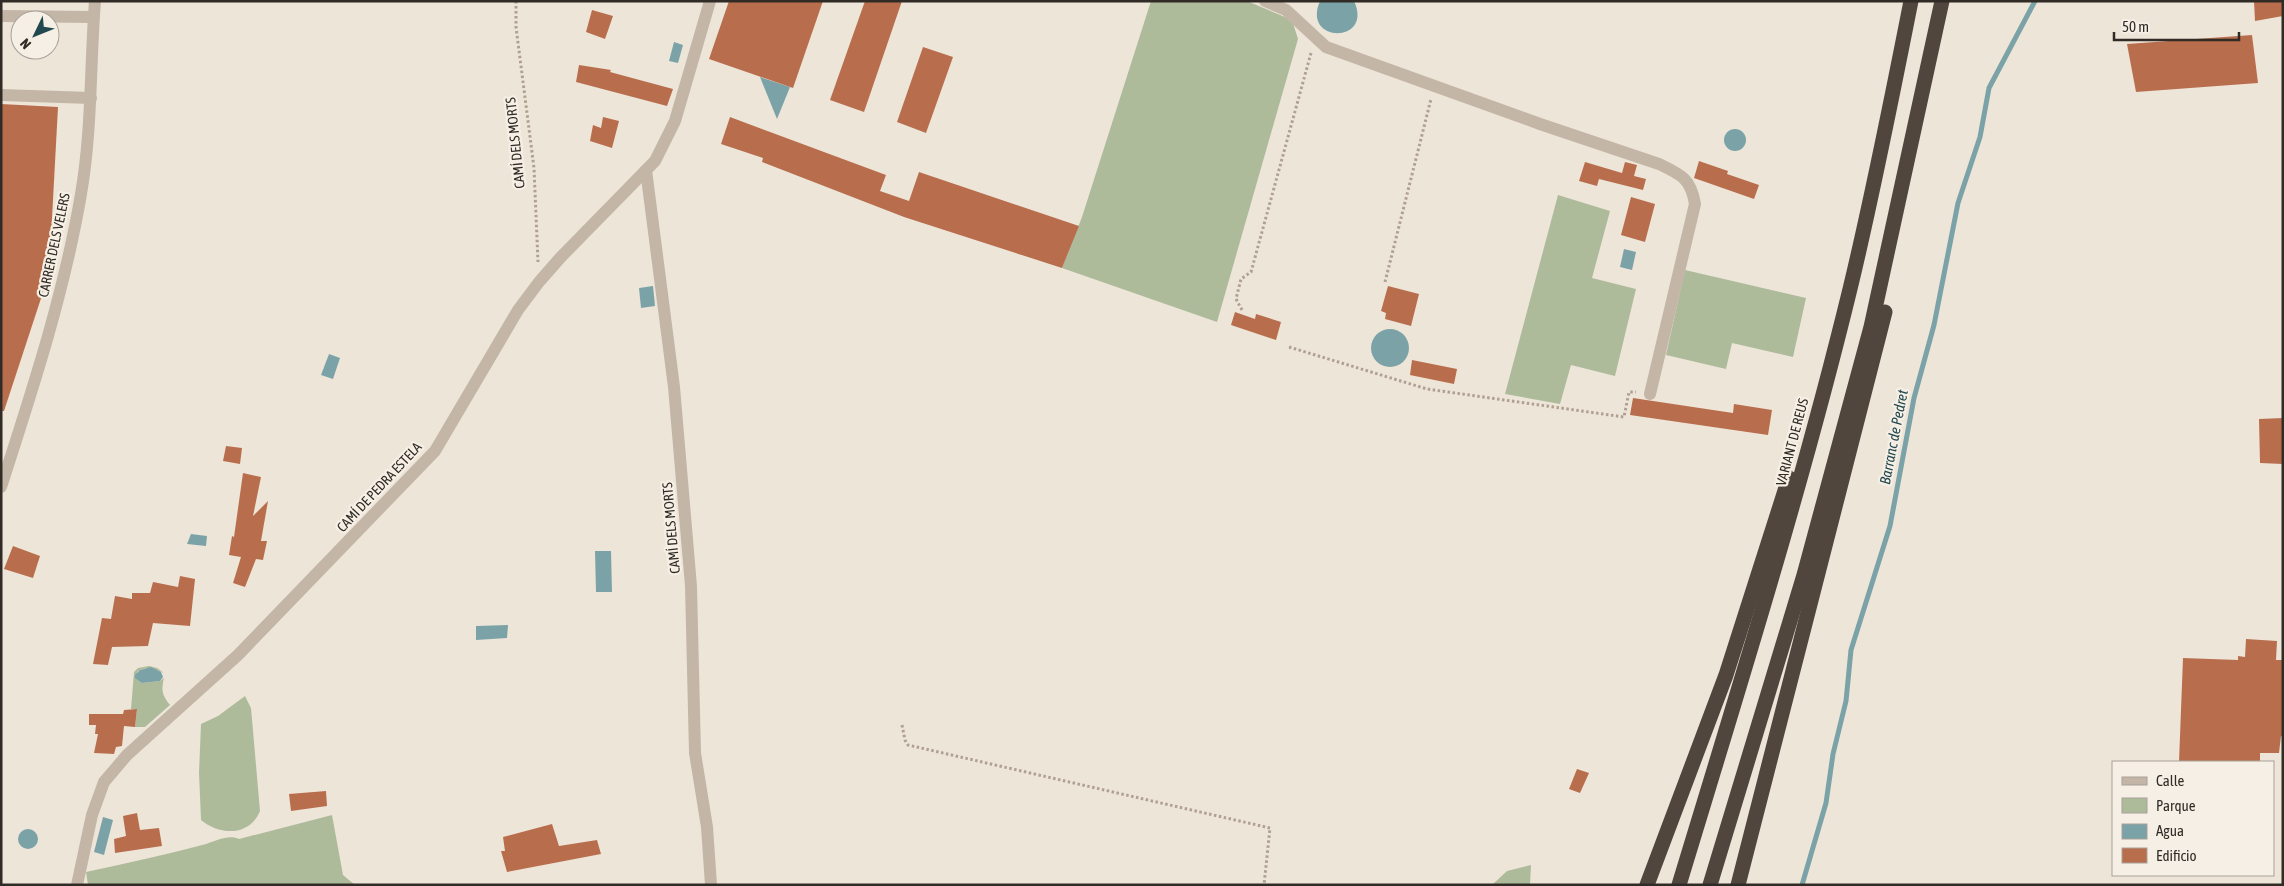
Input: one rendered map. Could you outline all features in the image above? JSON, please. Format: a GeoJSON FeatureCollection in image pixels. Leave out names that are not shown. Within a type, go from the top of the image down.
{"type":"FeatureCollection","features":[{"type":"Feature","properties":{"kind":"highway","name":"VARIANT DE REUS"},"geometry":{"type":"LineString","coordinates":[[1678,885],[1773,574],[1850,289],[1889,113],[1911,1]]}},
{"type":"Feature","properties":{"kind":"highway"},"geometry":{"type":"LineString","coordinates":[[1710,885],[1799,594],[1869,337],[1942,1]]}},
{"type":"Feature","properties":{"kind":"highway"},"geometry":{"type":"LineString","coordinates":[[1738,885],[1882,330],[1922,98]]}},
{"type":"Feature","properties":{"kind":"highway"},"geometry":{"type":"LineString","coordinates":[[1648,885],[1726,675],[1850,289]]}},
{"type":"Feature","properties":{"kind":"street","name":"CARRER DELS VELERS"},"geometry":{"type":"LineString","coordinates":[[1,487],[27,409],[63,279],[81,194],[92,98],[94,1]]}},
{"type":"Feature","properties":{"kind":"street","name":"CAMÍ DE PEDRA ESTELA"},"geometry":{"type":"LineString","coordinates":[[77,885],[92,815],[104,782],[126,755],[238,656],[434,451],[518,310],[539,282],[655,161],[675,121],[710,1]]}},
{"type":"Feature","properties":{"kind":"street"},"geometry":{"type":"LineString","coordinates":[[1265,1],[1286,10],[1326,47],[1540,124],[1659,164],[1677,172],[1692,187],[1696,204],[1650,394]]}},
{"type":"Feature","properties":{"kind":"street"},"geometry":{"type":"LineString","coordinates":[[1,16],[93,17]]}},
{"type":"Feature","properties":{"kind":"street"},"geometry":{"type":"LineString","coordinates":[[1,95],[92,98]]}},
{"type":"Feature","properties":{"kind":"street","name":"CAMÍ DELS MORTS"},"geometry":{"type":"LineString","coordinates":[[646,170],[674,387],[691,586],[694,753],[707,827],[711,885]]}},
{"type":"Feature","properties":{"kind":"path","name":"CAMÍ DELS MORTS"},"geometry":{"type":"LineString","coordinates":[[516,1],[516,27],[534,168],[539,282]]}},
{"type":"Feature","properties":{"kind":"path"},"geometry":{"type":"LineString","coordinates":[[1242,310],[1236,300],[1241,279],[1251,272],[1316,38]]}},
{"type":"Feature","properties":{"kind":"path"},"geometry":{"type":"LineString","coordinates":[[1385,282],[1434,86]]}},
{"type":"Feature","properties":{"kind":"path"},"geometry":{"type":"LineString","coordinates":[[1289,347],[1427,389],[1624,417],[1629,392],[1650,394]]}},
{"type":"Feature","properties":{"kind":"path"},"geometry":{"type":"LineString","coordinates":[[902,725],[901,728],[908,745],[1270,828],[1264,885]]}},
{"type":"Feature","properties":{"kind":"green space"},"geometry":{"type":"Polygon","coordinates":[[[1151,1],[1247,1],[1292,20],[1298,39],[1217,322],[1062,268],[1082,217],[1151,1]]]}},
{"type":"Feature","properties":{"kind":"green space"},"geometry":{"type":"Polygon","coordinates":[[[1558,195],[1610,211],[1592,278],[1636,289],[1615,376],[1571,365],[1560,404],[1505,394],[1558,195]]]}},
{"type":"Feature","properties":{"kind":"green space"},"geometry":{"type":"Polygon","coordinates":[[[1685,270],[1806,298],[1793,357],[1732,343],[1726,369],[1666,355],[1685,270]]]}},
{"type":"Feature","properties":{"kind":"green space"},"geometry":{"type":"Polygon","coordinates":[[[149,666],[157,668],[164,673],[150,668],[140,670],[137,672],[142,683],[160,681],[164,678],[163,692],[170,705],[145,727],[135,727],[137,709],[131,709],[134,672],[138,668],[149,666]]]}},
{"type":"Feature","properties":{"kind":"green space"},"geometry":{"type":"Polygon","coordinates":[[[245,696],[251,708],[260,811],[249,825],[242,829],[225,831],[217,829],[201,820],[199,773],[201,724],[218,716],[245,696]]]}},
{"type":"Feature","properties":{"kind":"green space"},"geometry":{"type":"Polygon","coordinates":[[[332,815],[343,875],[355,885],[88,885],[86,872],[176,852],[222,838],[231,837],[239,839],[332,815]]]}},
{"type":"Feature","properties":{"kind":"green space"},"geometry":{"type":"Polygon","coordinates":[[[1531,865],[1530,885],[1492,885],[1507,871],[1531,865]]]}},
{"type":"Feature","properties":{"kind":"water"},"geometry":{"type":"Polygon","coordinates":[[[1320,1],[1354,1],[1358,15],[1354,25],[1347,31],[1337,33],[1328,31],[1320,25],[1317,15],[1320,1]]]}},
{"type":"Feature","properties":{"kind":"water"},"geometry":{"type":"Polygon","coordinates":[[[674,42],[683,45],[678,63],[669,61],[674,42]]]}},
{"type":"Feature","properties":{"kind":"water"},"geometry":{"type":"Polygon","coordinates":[[[760,77],[790,87],[777,119],[760,77]]]}},
{"type":"Feature","properties":{"kind":"water"},"geometry":{"type":"Polygon","coordinates":[[[1735,129],[1743,132],[1746,140],[1743,148],[1735,151],[1727,148],[1724,140],[1727,132],[1735,129]]]}},
{"type":"Feature","properties":{"kind":"water"},"geometry":{"type":"Polygon","coordinates":[[[1624,249],[1636,252],[1632,270],[1620,267],[1624,249]]]}},
{"type":"Feature","properties":{"kind":"water"},"geometry":{"type":"Polygon","coordinates":[[[653,286],[655,306],[641,308],[639,288],[653,286]]]}},
{"type":"Feature","properties":{"kind":"water"},"geometry":{"type":"Polygon","coordinates":[[[1390,329],[1404,334],[1409,348],[1404,362],[1390,367],[1376,362],[1371,348],[1376,334],[1390,329]]]}},
{"type":"Feature","properties":{"kind":"water"},"geometry":{"type":"Polygon","coordinates":[[[329,354],[340,358],[333,379],[321,375],[329,354]]]}},
{"type":"Feature","properties":{"kind":"water"},"geometry":{"type":"Polygon","coordinates":[[[191,534],[207,536],[206,546],[187,544],[191,534]]]}},
{"type":"Feature","properties":{"kind":"water"},"geometry":{"type":"Polygon","coordinates":[[[595,551],[611,551],[612,592],[596,592],[595,551]]]}},
{"type":"Feature","properties":{"kind":"water"},"geometry":{"type":"Polygon","coordinates":[[[508,625],[507,638],[476,640],[476,626],[508,625]]]}},
{"type":"Feature","properties":{"kind":"water"},"geometry":{"type":"Polygon","coordinates":[[[151,667],[161,672],[163,677],[160,681],[142,683],[135,678],[135,675],[140,670],[151,667]]]}},
{"type":"Feature","properties":{"kind":"water"},"geometry":{"type":"Polygon","coordinates":[[[103,817],[113,820],[104,855],[94,852],[103,817]]]}},
{"type":"Feature","properties":{"kind":"water"},"geometry":{"type":"Polygon","coordinates":[[[24,829],[32,829],[38,835],[38,843],[32,849],[24,849],[18,843],[18,835],[24,829]]]}},
{"type":"Feature","properties":{"kind":"building"},"geometry":{"type":"Polygon","coordinates":[[[729,1],[823,1],[793,88],[709,59],[729,1]]]}},
{"type":"Feature","properties":{"kind":"building"},"geometry":{"type":"Polygon","coordinates":[[[865,1],[902,1],[864,112],[830,100],[865,1]]]}},
{"type":"Feature","properties":{"kind":"building"},"geometry":{"type":"Polygon","coordinates":[[[2254,1],[2283,1],[2283,16],[2255,21],[2254,1]]]}},
{"type":"Feature","properties":{"kind":"building"},"geometry":{"type":"Polygon","coordinates":[[[592,10],[613,16],[605,39],[586,32],[592,10]]]}},
{"type":"Feature","properties":{"kind":"building"},"geometry":{"type":"Polygon","coordinates":[[[2252,35],[2258,83],[2136,92],[2127,44],[2252,35]]]}},
{"type":"Feature","properties":{"kind":"building"},"geometry":{"type":"Polygon","coordinates":[[[923,47],[953,57],[926,133],[897,122],[923,47]]]}},
{"type":"Feature","properties":{"kind":"building"},"geometry":{"type":"Polygon","coordinates":[[[579,65],[611,70],[610,72],[673,89],[667,106],[576,82],[579,65]]]}},
{"type":"Feature","properties":{"kind":"building"},"geometry":{"type":"Polygon","coordinates":[[[1,104],[58,107],[49,274],[4,411],[1,411],[1,104]]]}},
{"type":"Feature","properties":{"kind":"building"},"geometry":{"type":"Polygon","coordinates":[[[603,117],[619,121],[612,148],[590,141],[593,125],[601,128],[603,117]]]}},
{"type":"Feature","properties":{"kind":"building"},"geometry":{"type":"Polygon","coordinates":[[[730,117],[886,175],[880,191],[909,201],[919,172],[1079,226],[1062,268],[904,217],[762,162],[763,158],[721,144],[730,117]]]}},
{"type":"Feature","properties":{"kind":"building"},"geometry":{"type":"Polygon","coordinates":[[[1699,161],[1728,171],[1727,174],[1759,185],[1754,199],[1694,178],[1699,161]]]}},
{"type":"Feature","properties":{"kind":"building"},"geometry":{"type":"Polygon","coordinates":[[[1585,162],[1622,173],[1625,162],[1637,165],[1634,176],[1646,179],[1643,190],[1599,179],[1597,186],[1579,181],[1585,162]]]}},
{"type":"Feature","properties":{"kind":"building"},"geometry":{"type":"Polygon","coordinates":[[[1631,197],[1655,204],[1645,242],[1621,235],[1631,197]]]}},
{"type":"Feature","properties":{"kind":"building"},"geometry":{"type":"Polygon","coordinates":[[[1388,286],[1419,294],[1411,326],[1385,319],[1386,313],[1381,311],[1388,286]]]}},
{"type":"Feature","properties":{"kind":"building"},"geometry":{"type":"Polygon","coordinates":[[[1235,312],[1255,319],[1256,314],[1281,322],[1276,340],[1231,325],[1235,312]]]}},
{"type":"Feature","properties":{"kind":"building"},"geometry":{"type":"Polygon","coordinates":[[[1412,360],[1457,369],[1454,384],[1410,375],[1412,360]]]}},
{"type":"Feature","properties":{"kind":"building"},"geometry":{"type":"Polygon","coordinates":[[[1633,398],[1733,413],[1734,404],[1772,410],[1768,435],[1630,415],[1633,398]]]}},
{"type":"Feature","properties":{"kind":"building"},"geometry":{"type":"Polygon","coordinates":[[[2283,418],[2283,464],[2260,463],[2259,419],[2283,418]]]}},
{"type":"Feature","properties":{"kind":"building"},"geometry":{"type":"Polygon","coordinates":[[[226,446],[242,448],[240,464],[223,461],[226,446]]]}},
{"type":"Feature","properties":{"kind":"building"},"geometry":{"type":"Polygon","coordinates":[[[243,473],[261,477],[253,516],[268,501],[261,541],[267,541],[263,560],[256,559],[245,587],[233,583],[241,557],[229,555],[232,536],[234,537],[243,473]]]}},
{"type":"Feature","properties":{"kind":"building"},"geometry":{"type":"Polygon","coordinates":[[[13,546],[40,556],[33,578],[4,569],[13,546]]]}},
{"type":"Feature","properties":{"kind":"building"},"geometry":{"type":"Polygon","coordinates":[[[180,576],[195,579],[190,626],[153,623],[148,646],[112,647],[108,665],[93,664],[102,618],[111,619],[115,596],[132,599],[132,593],[150,593],[153,582],[178,587],[180,576]]]}},
{"type":"Feature","properties":{"kind":"building"},"geometry":{"type":"Polygon","coordinates":[[[2246,639],[2277,641],[2276,660],[2283,660],[2283,736],[2281,736],[2279,753],[2260,753],[2260,761],[2179,761],[2183,658],[2238,660],[2238,656],[2245,657],[2246,639]]]}},
{"type":"Feature","properties":{"kind":"building"},"geometry":{"type":"Polygon","coordinates":[[[137,709],[135,727],[124,726],[122,746],[116,747],[114,754],[94,753],[98,734],[95,734],[96,725],[89,725],[89,714],[123,714],[124,710],[137,709]]]}},
{"type":"Feature","properties":{"kind":"building"},"geometry":{"type":"Polygon","coordinates":[[[1577,769],[1589,773],[1580,793],[1569,789],[1577,769]]]}},
{"type":"Feature","properties":{"kind":"building"},"geometry":{"type":"Polygon","coordinates":[[[326,791],[327,806],[291,811],[289,794],[326,791]]]}},
{"type":"Feature","properties":{"kind":"building"},"geometry":{"type":"Polygon","coordinates":[[[137,813],[140,830],[159,828],[162,846],[115,853],[114,839],[126,836],[123,816],[137,813]]]}},
{"type":"Feature","properties":{"kind":"building"},"geometry":{"type":"Polygon","coordinates":[[[552,824],[559,846],[597,840],[601,854],[507,872],[501,851],[505,851],[503,837],[552,824]]]}},
{"type":"Feature","properties":{"kind":"waterway","name":"Barranc de Pedret"},"geometry":{"type":"LineString","coordinates":[[1802,885],[1826,803],[1833,754],[1846,701],[1851,650],[1890,526],[1914,398],[1934,325],[1958,203],[1980,137],[1989,88],[2035,1]]}}]}
